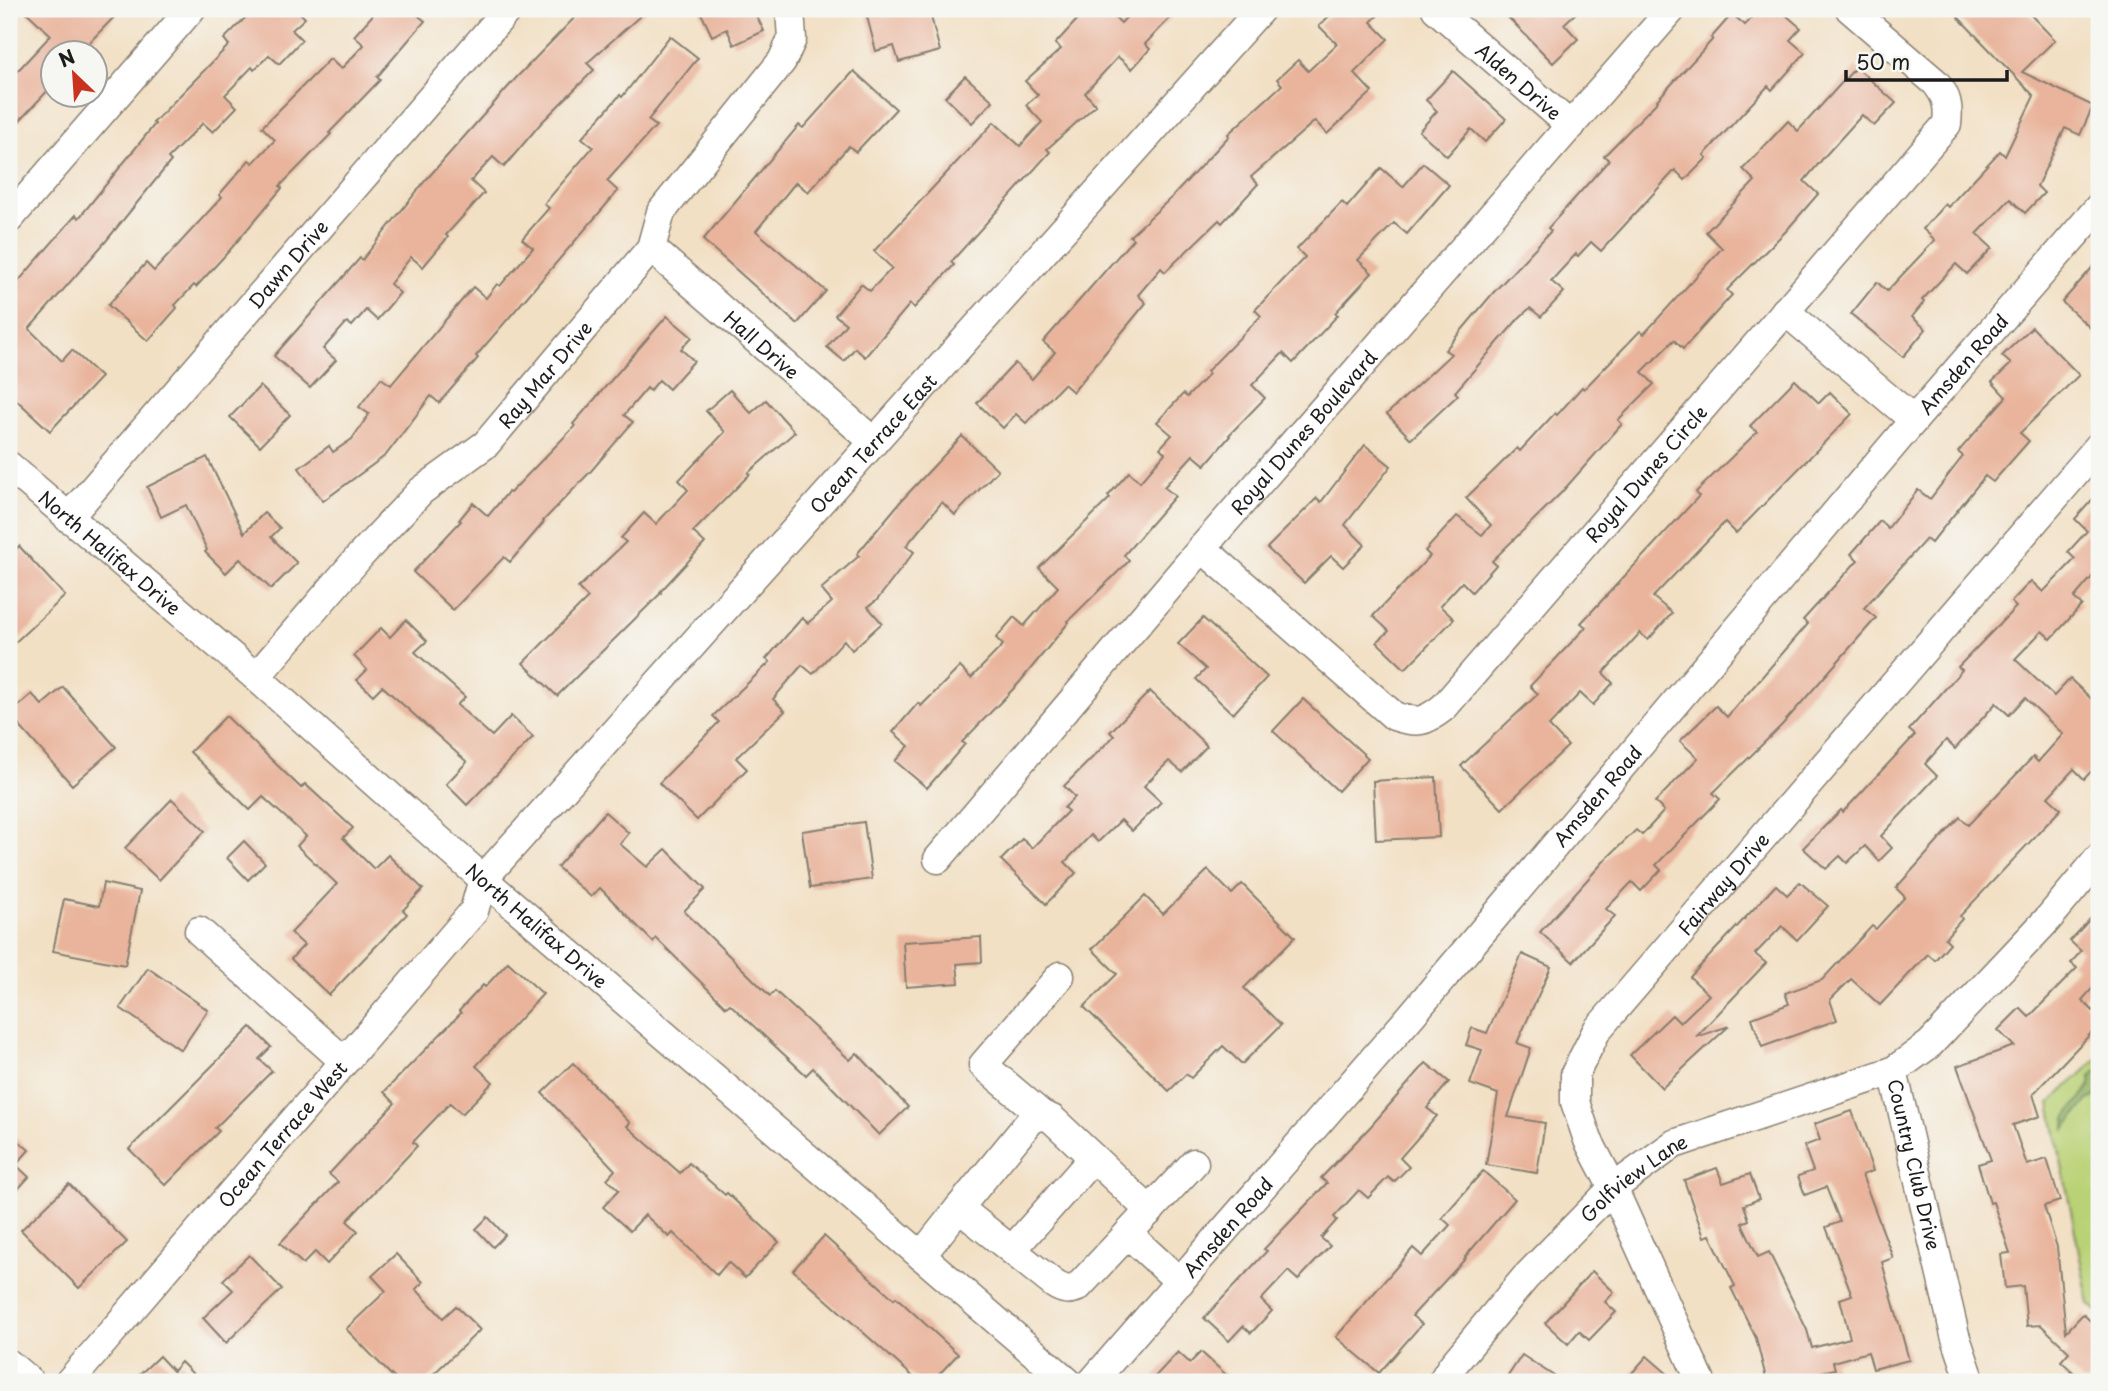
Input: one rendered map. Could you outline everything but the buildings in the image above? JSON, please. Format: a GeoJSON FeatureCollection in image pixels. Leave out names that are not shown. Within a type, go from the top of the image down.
{"type":"FeatureCollection","features":[{"type":"Feature","properties":{"kind":"street"},"geometry":{"type":"LineString","coordinates":[[9,219],[191,9]]}},
{"type":"Feature","properties":{"kind":"street","name":"Dawn Drive"},"geometry":{"type":"LineString","coordinates":[[68,518],[508,9]]}},
{"type":"Feature","properties":{"kind":"street","name":"Ray Mar Drive"},"geometry":{"type":"LineString","coordinates":[[256,677],[359,556],[421,491],[486,444],[651,248],[661,212],[782,61],[792,39],[790,9]]}},
{"type":"Feature","properties":{"kind":"street","name":"Ocean Terrace East"},"geometry":{"type":"LineString","coordinates":[[484,879],[1261,9]]}},
{"type":"Feature","properties":{"kind":"street","name":"Alden Drive"},"geometry":{"type":"LineString","coordinates":[[1436,9],[1571,126]]}},
{"type":"Feature","properties":{"kind":"street","name":"Royal Dunes Boulevard"},"geometry":{"type":"LineString","coordinates":[[938,859],[1202,548],[1672,9]]}},
{"type":"Feature","properties":{"kind":"street","name":"Royal Dunes Circle"},"geometry":{"type":"LineString","coordinates":[[1202,548],[1394,716],[1410,722],[1429,720],[1453,697],[1947,124],[1949,108],[1945,95],[1936,83],[1850,9]]}},
{"type":"Feature","properties":{"kind":"street","name":"Amsden Road"},"geometry":{"type":"LineString","coordinates":[[1092,1382],[1419,1006],[1914,420],[2099,207]]}},
{"type":"Feature","properties":{"kind":"street","name":"Hall Drive"},"geometry":{"type":"LineString","coordinates":[[651,248],[874,442]]}},
{"type":"Feature","properties":{"kind":"street"},"geometry":{"type":"LineString","coordinates":[[1785,311],[1914,420]]}},
{"type":"Feature","properties":{"kind":"street","name":"Fairway Drive"},"geometry":{"type":"LineString","coordinates":[[1701,1382],[1588,1140],[1575,1102],[1576,1074],[1597,1030],[2099,446]]}},
{"type":"Feature","properties":{"kind":"street","name":"North Halifax Drive"},"geometry":{"type":"LineString","coordinates":[[9,466],[1068,1382]]}},
{"type":"Feature","properties":{"kind":"street","name":"Country Club Drive"},"geometry":{"type":"LineString","coordinates":[[1971,1382],[1955,1335],[1893,1071],[1930,1044],[2048,919],[2099,858]]}},
{"type":"Feature","properties":{"kind":"street","name":"Ocean Terrace West"},"geometry":{"type":"LineString","coordinates":[[69,1382],[474,911],[484,879]]}},
{"type":"Feature","properties":{"kind":"street"},"geometry":{"type":"LineString","coordinates":[[199,931],[344,1061]]}},
{"type":"Feature","properties":{"kind":"street"},"geometry":{"type":"LineString","coordinates":[[1060,976],[983,1065],[1042,1115],[1052,1119],[1150,1211]]}},
{"type":"Feature","properties":{"kind":"street","name":"Golfview Lane"},"geometry":{"type":"LineString","coordinates":[[1442,1382],[1451,1367],[1525,1278],[1612,1188],[1674,1144],[1893,1071]]}},
{"type":"Feature","properties":{"kind":"street"},"geometry":{"type":"LineString","coordinates":[[921,1256],[1031,1120],[1042,1115]]}},
{"type":"Feature","properties":{"kind":"street"},"geometry":{"type":"LineString","coordinates":[[1012,1251],[1093,1158]]}},
{"type":"Feature","properties":{"kind":"street"},"geometry":{"type":"LineString","coordinates":[[959,1208],[1054,1284],[1066,1290],[1078,1287],[1195,1163]]}},
{"type":"Feature","properties":{"kind":"street"},"geometry":{"type":"LineString","coordinates":[[1128,1234],[1180,1282]]}},
{"type":"Feature","properties":{"kind":"street"},"geometry":{"type":"LineString","coordinates":[[9,1364],[30,1382]]}},
{"type":"Feature","properties":{"kind":"green space"},"geometry":{"type":"Polygon","coordinates":[[[2099,1057],[2099,1313],[2089,1304],[2050,1103],[2099,1057]]]}},
{"type":"Feature","properties":{"kind":"green space"},"geometry":{"type":"Polygon","coordinates":[[[2099,1069],[2099,1095],[2088,1100],[2065,1129],[2066,1118],[2090,1086],[2091,1076],[2099,1069]]]}}]}
